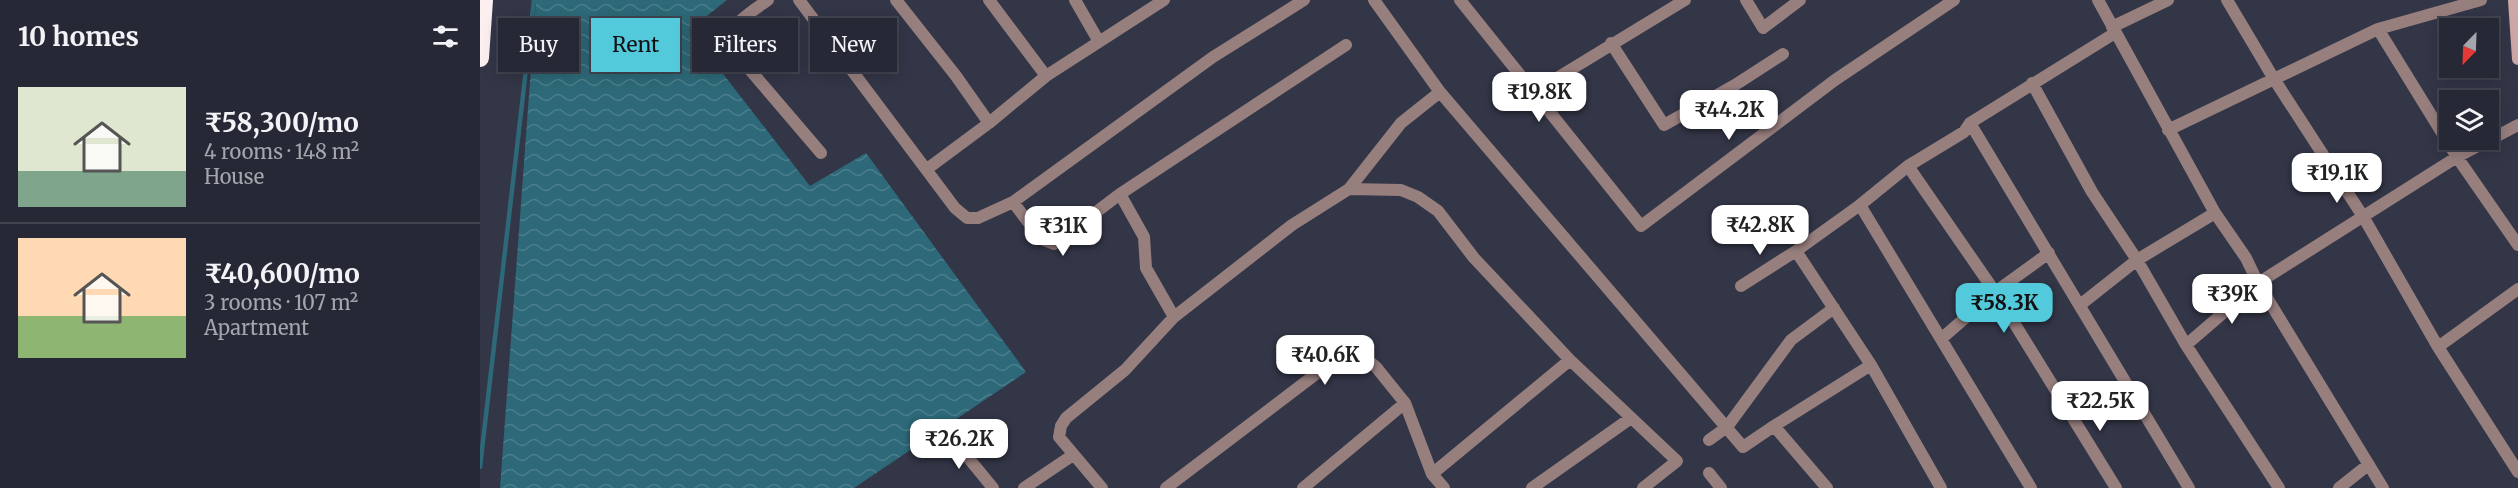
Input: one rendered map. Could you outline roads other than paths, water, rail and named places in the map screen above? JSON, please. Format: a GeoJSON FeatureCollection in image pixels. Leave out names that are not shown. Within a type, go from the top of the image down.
{"type":"FeatureCollection","features":[{"type":"Feature","properties":{"kind":"highway"},"geometry":{"type":"LineString","coordinates":[[480,58],[484,0]]}},
{"type":"Feature","properties":{"kind":"street"},"geometry":{"type":"LineString","coordinates":[[768,0],[731,32],[730,43],[739,57],[820,153]]}},
{"type":"Feature","properties":{"kind":"street"},"geometry":{"type":"LineString","coordinates":[[799,0],[955,208],[967,218],[978,218],[1012,202],[1213,57],[1304,0]]}},
{"type":"Feature","properties":{"kind":"street"},"geometry":{"type":"LineString","coordinates":[[896,0],[956,76],[988,123]]}},
{"type":"Feature","properties":{"kind":"street"},"geometry":{"type":"LineString","coordinates":[[989,0],[1046,76]]}},
{"type":"Feature","properties":{"kind":"street"},"geometry":{"type":"LineString","coordinates":[[1075,0],[1098,40]]}},
{"type":"Feature","properties":{"kind":"street"},"geometry":{"type":"LineString","coordinates":[[927,169],[1046,76],[1098,40],[1164,0]]}},
{"type":"Feature","properties":{"kind":"street"},"geometry":{"type":"LineString","coordinates":[[1374,0],[1440,92],[1743,447],[1871,365]]}},
{"type":"Feature","properties":{"kind":"street"},"geometry":{"type":"LineString","coordinates":[[1460,0],[1641,226],[1835,80],[1954,0]]}},
{"type":"Feature","properties":{"kind":"street"},"geometry":{"type":"LineString","coordinates":[[1534,92],[1684,0]]}},
{"type":"Feature","properties":{"kind":"street"},"geometry":{"type":"LineString","coordinates":[[1746,0],[1762,28],[1800,0]]}},
{"type":"Feature","properties":{"kind":"street"},"geometry":{"type":"LineString","coordinates":[[2098,0],[2215,213],[2246,258],[2258,283],[2383,488]]}},
{"type":"Feature","properties":{"kind":"street"},"geometry":{"type":"LineString","coordinates":[[1741,286],[1796,251],[1860,205],[1908,166],[1964,132],[1970,123],[2114,30],[2168,0]]}},
{"type":"Feature","properties":{"kind":"street"},"geometry":{"type":"LineString","coordinates":[[2227,0],[2274,79],[2364,218],[2438,347],[2518,472]]}},
{"type":"Feature","properties":{"kind":"street"},"geometry":{"type":"LineString","coordinates":[[2168,130],[2378,29],[2481,0]]}},
{"type":"Feature","properties":{"kind":"street"},"geometry":{"type":"LineString","coordinates":[[2514,0],[2518,59]]}},
{"type":"Feature","properties":{"kind":"street"},"geometry":{"type":"LineString","coordinates":[[2378,29],[2457,157],[2518,245]]}},
{"type":"Feature","properties":{"kind":"street"},"geometry":{"type":"LineString","coordinates":[[1611,43],[1664,124],[1735,85],[1783,54]]}},
{"type":"Feature","properties":{"kind":"street"},"geometry":{"type":"LineString","coordinates":[[1012,202],[1041,238],[1054,244],[1120,194],[1346,45]]}},
{"type":"Feature","properties":{"kind":"street"},"geometry":{"type":"LineString","coordinates":[[2032,83],[2092,192],[2137,260],[2186,345],[2279,488]]}},
{"type":"Feature","properties":{"kind":"street"},"geometry":{"type":"LineString","coordinates":[[1102,488],[1059,437],[1061,426],[1066,418],[1125,370],[1174,316],[1292,225],[1349,189],[1401,123],[1440,92]]}},
{"type":"Feature","properties":{"kind":"street"},"geometry":{"type":"LineString","coordinates":[[1970,123],[2189,488]]}},
{"type":"Feature","properties":{"kind":"street"},"geometry":{"type":"LineString","coordinates":[[2186,345],[2258,283],[2457,157],[2518,125]]}},
{"type":"Feature","properties":{"kind":"street"},"geometry":{"type":"LineString","coordinates":[[1908,166],[1995,292],[2116,488]]}},
{"type":"Feature","properties":{"kind":"street"},"geometry":{"type":"LineString","coordinates":[[1349,189],[1401,190],[1418,197],[1438,211],[1474,258],[1570,360],[1677,461],[1643,488]]}},
{"type":"Feature","properties":{"kind":"street"},"geometry":{"type":"LineString","coordinates":[[1120,194],[1144,237],[1146,268],[1174,316]]}},
{"type":"Feature","properties":{"kind":"street"},"geometry":{"type":"LineString","coordinates":[[1860,205],[2031,488]]}},
{"type":"Feature","properties":{"kind":"street"},"geometry":{"type":"LineString","coordinates":[[2080,305],[2137,260],[2215,213]]}},
{"type":"Feature","properties":{"kind":"street"},"geometry":{"type":"LineString","coordinates":[[1796,251],[1871,365],[1941,488]]}},
{"type":"Feature","properties":{"kind":"street"},"geometry":{"type":"LineString","coordinates":[[1941,339],[1995,292],[2049,253]]}},
{"type":"Feature","properties":{"kind":"street"},"geometry":{"type":"LineString","coordinates":[[2438,347],[2518,289]]}},
{"type":"Feature","properties":{"kind":"street"},"geometry":{"type":"LineString","coordinates":[[1710,440],[1727,427],[1791,340],[1834,308]]}},
{"type":"Feature","properties":{"kind":"street"},"geometry":{"type":"LineString","coordinates":[[1166,488],[1337,358],[1349,354],[1363,356],[1376,367],[1405,403],[1432,474],[1444,488]]}},
{"type":"Feature","properties":{"kind":"street"},"geometry":{"type":"LineString","coordinates":[[1432,474],[1570,360]]}},
{"type":"Feature","properties":{"kind":"street"},"geometry":{"type":"LineString","coordinates":[[1303,488],[1405,403]]}},
{"type":"Feature","properties":{"kind":"street"},"geometry":{"type":"LineString","coordinates":[[1532,488],[1632,418]]}},
{"type":"Feature","properties":{"kind":"street"},"geometry":{"type":"LineString","coordinates":[[1774,426],[1827,488]]}},
{"type":"Feature","properties":{"kind":"street"},"geometry":{"type":"LineString","coordinates":[[948,433],[993,488]]}},
{"type":"Feature","properties":{"kind":"street"},"geometry":{"type":"LineString","coordinates":[[1024,488],[1074,455]]}},
{"type":"Feature","properties":{"kind":"street"},"geometry":{"type":"LineString","coordinates":[[2339,488],[2368,465]]}},
{"type":"Feature","properties":{"kind":"street"},"geometry":{"type":"LineString","coordinates":[[1709,473],[1721,488]]}},
{"type":"Feature","properties":{"kind":"water"},"geometry":{"type":"Polygon","coordinates":[[[536,0],[727,0],[704,18],[692,18],[692,28],[689,30],[692,34],[692,72],[722,72],[810,186],[866,153],[1026,372],[854,488],[500,488],[531,72],[579,72],[579,18],[535,18],[536,0]]]}},
{"type":"Feature","properties":{"kind":"waterway"},"geometry":{"type":"LineString","coordinates":[[480,467],[534,0]]}}]}
